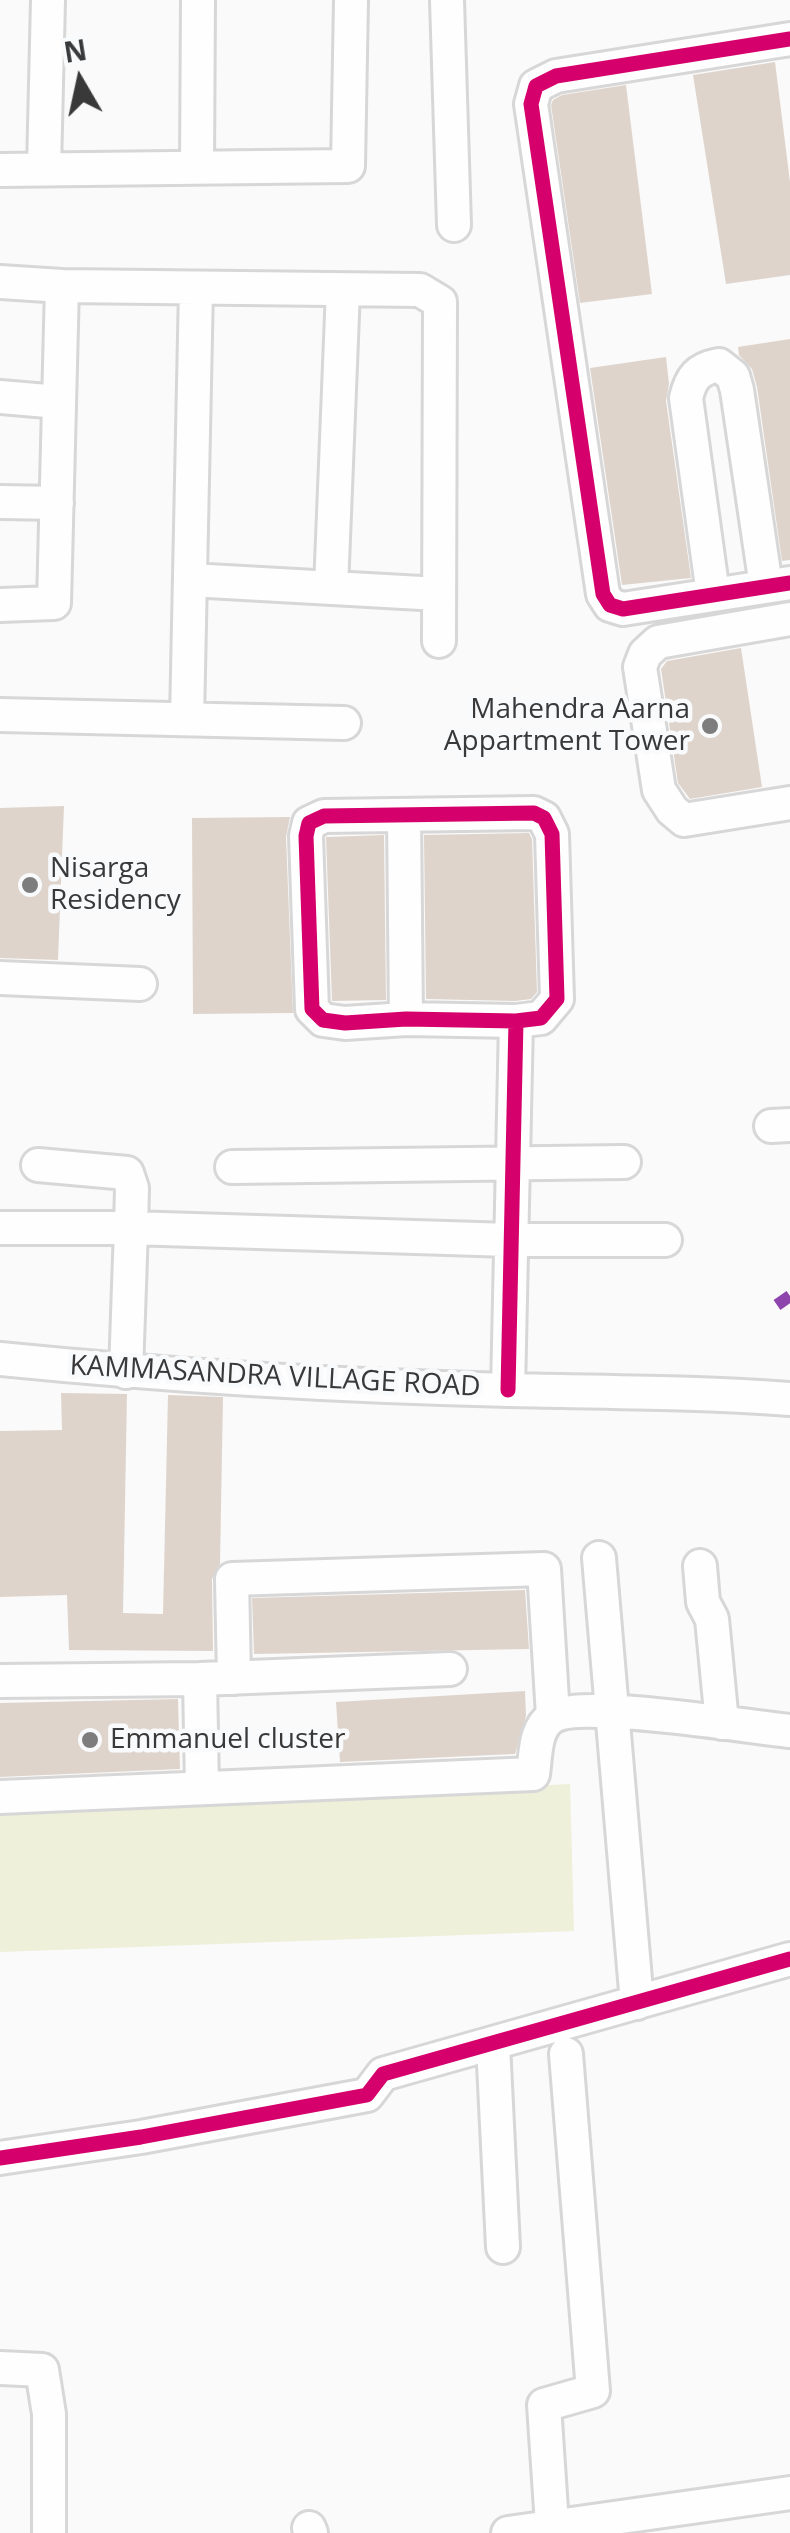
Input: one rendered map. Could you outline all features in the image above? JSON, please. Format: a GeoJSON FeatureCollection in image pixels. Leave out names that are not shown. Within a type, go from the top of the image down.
{"type":"FeatureCollection","features":[{"type":"Feature","properties":{"kind":"street"},"geometry":{"type":"LineString","coordinates":[[44,170],[48,0]]}},
{"type":"Feature","properties":{"kind":"street"},"geometry":{"type":"LineString","coordinates":[[197,167],[198,0]]}},
{"type":"Feature","properties":{"kind":"street"},"geometry":{"type":"LineString","coordinates":[[0,170],[348,166],[351,0]]}},
{"type":"Feature","properties":{"kind":"street"},"geometry":{"type":"LineString","coordinates":[[448,0],[454,226]]}},
{"type":"Feature","properties":{"kind":"street"},"geometry":{"type":"LineString","coordinates":[[713,594],[686,398],[690,381],[703,368],[719,365],[733,376],[737,390],[778,584],[623,609],[610,605],[603,594],[531,104],[536,86],[556,76],[790,38]]}},
{"type":"Feature","properties":{"kind":"street"},"geometry":{"type":"LineString","coordinates":[[0,282],[420,290],[440,302],[439,641]]}},
{"type":"Feature","properties":{"kind":"street"},"geometry":{"type":"LineString","coordinates":[[0,604],[54,604],[62,286]]}},
{"type":"Feature","properties":{"kind":"street"},"geometry":{"type":"LineString","coordinates":[[187,719],[196,288]]}},
{"type":"Feature","properties":{"kind":"street"},"geometry":{"type":"LineString","coordinates":[[331,588],[343,290]]}},
{"type":"Feature","properties":{"kind":"street"},"geometry":{"type":"LineString","coordinates":[[0,397],[59,402]]}},
{"type":"Feature","properties":{"kind":"street"},"geometry":{"type":"LineString","coordinates":[[0,502],[57,504]]}},
{"type":"Feature","properties":{"kind":"street"},"geometry":{"type":"LineString","coordinates":[[190,580],[440,594]]}},
{"type":"Feature","properties":{"kind":"street"},"geometry":{"type":"LineString","coordinates":[[790,620],[658,642],[644,654],[640,667],[659,790],[672,810],[684,820],[790,802]]}},
{"type":"Feature","properties":{"kind":"street"},"geometry":{"type":"LineString","coordinates":[[0,715],[344,724]]}},
{"type":"Feature","properties":{"kind":"street"},"geometry":{"type":"LineString","coordinates":[[534,813],[544,818],[552,834],[557,999],[541,1018],[516,1022],[406,1019],[345,1023],[323,1020],[312,1009],[306,836],[309,823],[324,816],[534,813]]}},
{"type":"Feature","properties":{"kind":"street"},"geometry":{"type":"LineString","coordinates":[[404,815],[406,1019]]}},
{"type":"Feature","properties":{"kind":"street"},"geometry":{"type":"LineString","coordinates":[[0,978],[140,984]]}},
{"type":"Feature","properties":{"kind":"street"},"geometry":{"type":"LineString","coordinates":[[508,1390],[516,1022]]}},
{"type":"Feature","properties":{"kind":"street"},"geometry":{"type":"LineString","coordinates":[[232,1167],[624,1162]]}},
{"type":"Feature","properties":{"kind":"street"},"geometry":{"type":"LineString","coordinates":[[38,1165],[128,1173],[132,1188],[126,1372]]}},
{"type":"Feature","properties":{"kind":"street"},"geometry":{"type":"LineString","coordinates":[[0,1228],[665,1240]]}},
{"type":"Feature","properties":{"kind":"street","name":"KAMMASANDRA VILLAGE ROAD"},"geometry":{"type":"LineString","coordinates":[[0,1359],[230,1380],[508,1390],[708,1392],[790,1398]]}},
{"type":"Feature","properties":{"kind":"street"},"geometry":{"type":"LineString","coordinates":[[599,1558],[636,2003]]}},
{"type":"Feature","properties":{"kind":"street"},"geometry":{"type":"LineString","coordinates":[[700,1566],[703,1602],[712,1619],[722,1724]]}},
{"type":"Feature","properties":{"kind":"street"},"geometry":{"type":"LineString","coordinates":[[234,1678],[232,1579],[544,1569],[553,1716]]}},
{"type":"Feature","properties":{"kind":"street"},"geometry":{"type":"LineString","coordinates":[[0,1681],[200,1679],[450,1669]]}},
{"type":"Feature","properties":{"kind":"street"},"geometry":{"type":"LineString","coordinates":[[200,1679],[202,1788]]}},
{"type":"Feature","properties":{"kind":"street"},"geometry":{"type":"LineString","coordinates":[[0,1797],[534,1774],[538,1731],[553,1716],[611,1710],[790,1731]]}},
{"type":"Feature","properties":{"kind":"street"},"geometry":{"type":"LineString","coordinates":[[0,2158],[367,2095],[382,2074],[790,1959]]}},
{"type":"Feature","properties":{"kind":"street"},"geometry":{"type":"LineString","coordinates":[[493,2044],[504,2247]]}},
{"type":"Feature","properties":{"kind":"street"},"geometry":{"type":"LineString","coordinates":[[552,2525],[544,2405],[593,2391],[566,2054]]}},
{"type":"Feature","properties":{"kind":"street"},"geometry":{"type":"LineString","coordinates":[[0,2368],[42,2370],[48,2414],[48,2533]]}},
{"type":"Feature","properties":{"kind":"street"},"geometry":{"type":"LineString","coordinates":[[508,2533],[790,2493]]}},
{"type":"Feature","properties":{"kind":"green space"},"geometry":{"type":"Polygon","coordinates":[[[570,1784],[574,1931],[0,1952],[0,1813],[570,1784]]]}},
{"type":"Feature","properties":{"kind":"building"},"geometry":{"type":"Polygon","coordinates":[[[775,62],[790,182],[790,275],[726,284],[693,75],[775,62]]]}},
{"type":"Feature","properties":{"kind":"building"},"geometry":{"type":"Polygon","coordinates":[[[626,85],[652,294],[580,303],[551,105],[562,95],[626,85]]]}},
{"type":"Feature","properties":{"kind":"building"},"geometry":{"type":"Polygon","coordinates":[[[790,339],[790,560],[782,561],[757,387],[752,369],[739,355],[738,347],[790,339]]]}},
{"type":"Feature","properties":{"kind":"building"},"geometry":{"type":"Polygon","coordinates":[[[666,357],[666,401],[691,578],[622,585],[590,368],[666,357]]]}},
{"type":"Feature","properties":{"kind":"building","name":"Mahendra Aarna Appartment Tower"},"geometry":{"type":"Polygon","coordinates":[[[741,648],[762,787],[690,799],[678,783],[661,669],[667,661],[741,648]]]}},
{"type":"Feature","properties":{"kind":"building","name":"Nisarga Residency"},"geometry":{"type":"Polygon","coordinates":[[[64,806],[58,960],[0,958],[0,808],[64,806]]]}},
{"type":"Feature","properties":{"kind":"building"},"geometry":{"type":"Polygon","coordinates":[[[290,817],[286,837],[293,1013],[193,1014],[192,818],[290,817]]]}},
{"type":"Feature","properties":{"kind":"building"},"geometry":{"type":"Polygon","coordinates":[[[529,833],[537,992],[531,999],[515,1001],[426,999],[424,835],[529,833]]]}},
{"type":"Feature","properties":{"kind":"building"},"geometry":{"type":"Polygon","coordinates":[[[384,835],[386,1000],[332,1001],[326,837],[384,835]]]}},
{"type":"Feature","properties":{"kind":"building"},"geometry":{"type":"Polygon","coordinates":[[[61,1393],[127,1394],[123,1613],[163,1614],[168,1395],[223,1397],[220,1564],[212,1579],[213,1651],[69,1650],[67,1595],[0,1597],[0,1431],[62,1430],[61,1393]]]}},
{"type":"Feature","properties":{"kind":"building"},"geometry":{"type":"Polygon","coordinates":[[[525,1590],[529,1649],[254,1654],[252,1598],[525,1590]]]}},
{"type":"Feature","properties":{"kind":"building"},"geometry":{"type":"Polygon","coordinates":[[[525,1691],[526,1716],[515,1754],[340,1762],[336,1702],[525,1691]]]}},
{"type":"Feature","properties":{"kind":"building","name":"Emmanuel cluster"},"geometry":{"type":"Polygon","coordinates":[[[178,1699],[180,1769],[0,1777],[0,1703],[178,1699]]]}},
{"type":"Feature","properties":{"kind":"marked path"},"geometry":{"type":"LineString","coordinates":[[777,1305],[790,1296]]}},
{"type":"Feature","properties":{"kind":"cycle path"},"geometry":{"type":"LineString","coordinates":[[790,39],[556,76],[536,86],[531,104],[603,594],[610,605],[623,609],[790,583]]}},
{"type":"Feature","properties":{"kind":"cycle path"},"geometry":{"type":"LineString","coordinates":[[508,1390],[516,1021],[323,1020],[312,1009],[306,836],[309,823],[324,816],[534,813],[544,818],[552,834],[557,999],[541,1018],[516,1021]]}},
{"type":"Feature","properties":{"kind":"cycle path"},"geometry":{"type":"LineString","coordinates":[[0,2158],[141,2137],[367,2095],[383,2074],[790,1959]]}},
{"type":"Feature","properties":{"kind":"place","name":"Mahendra Aarna Appartment Tower"},"geometry":{"type":"Point","coordinates":[710,726]}},
{"type":"Feature","properties":{"kind":"place","name":"Nisarga Residency"},"geometry":{"type":"Point","coordinates":[30,885]}},
{"type":"Feature","properties":{"kind":"place","name":"Emmanuel cluster"},"geometry":{"type":"Point","coordinates":[90,1740]}}]}
